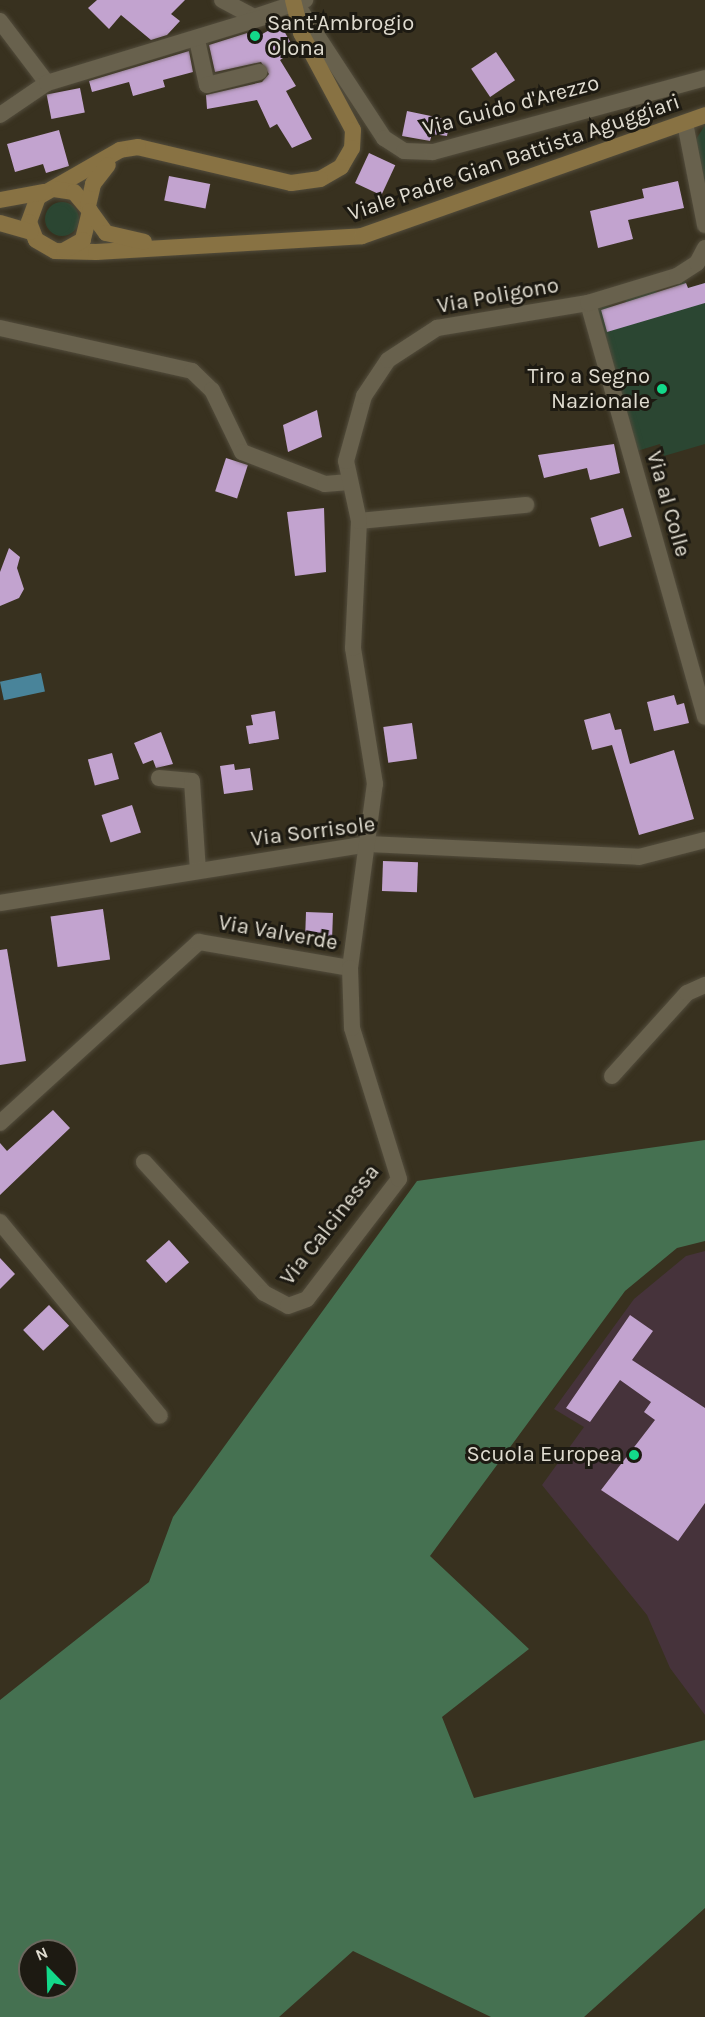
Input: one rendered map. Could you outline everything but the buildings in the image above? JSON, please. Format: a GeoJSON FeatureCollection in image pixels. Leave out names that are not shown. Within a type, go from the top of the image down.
{"type":"FeatureCollection","features":[{"type":"Feature","properties":{"kind":"main road","name":"Viale Padre Gian Battista Aguggiari"},"geometry":{"type":"LineString","coordinates":[[298,1],[301,33],[353,130],[352,148],[341,167],[320,179],[291,183],[150,152],[120,150],[50,191],[29,213],[31,232],[45,247],[65,250],[362,236],[705,115]]}},
{"type":"Feature","properties":{"kind":"main road"},"geometry":{"type":"LineString","coordinates":[[65,250],[83,240],[93,184],[106,166],[150,152]]}},
{"type":"Feature","properties":{"kind":"main road","name":"Viale Padre Gian Battista Aguggiari"},"geometry":{"type":"LineString","coordinates":[[50,191],[74,192],[89,208],[106,233],[156,245]]}},
{"type":"Feature","properties":{"kind":"main road"},"geometry":{"type":"LineString","coordinates":[[0,200],[50,191]]}},
{"type":"Feature","properties":{"kind":"main road"},"geometry":{"type":"LineString","coordinates":[[0,223],[31,232]]}},
{"type":"Feature","properties":{"kind":"street"},"geometry":{"type":"LineString","coordinates":[[222,0],[246,16],[264,17]]}},
{"type":"Feature","properties":{"kind":"street"},"geometry":{"type":"LineString","coordinates":[[0,115],[47,82],[197,40],[264,17],[298,1]]}},
{"type":"Feature","properties":{"kind":"street","name":"Via Guido d'Arezzo"},"geometry":{"type":"LineString","coordinates":[[298,1],[384,138],[404,151],[433,152],[705,78]]}},
{"type":"Feature","properties":{"kind":"street"},"geometry":{"type":"LineString","coordinates":[[0,21],[47,82]]}},
{"type":"Feature","properties":{"kind":"street"},"geometry":{"type":"LineString","coordinates":[[197,40],[207,85],[259,72]]}},
{"type":"Feature","properties":{"kind":"street"},"geometry":{"type":"LineString","coordinates":[[685,123],[705,225]]}},
{"type":"Feature","properties":{"kind":"street","name":"Via Poligono"},"geometry":{"type":"LineString","coordinates":[[368,844],[374,756],[353,648],[359,521],[346,461],[364,396],[388,360],[408,342],[437,328],[588,303],[677,276],[701,266],[705,248]]}},
{"type":"Feature","properties":{"kind":"street","name":"Via al Colle"},"geometry":{"type":"LineString","coordinates":[[588,303],[705,717]]}},
{"type":"Feature","properties":{"kind":"street"},"geometry":{"type":"LineString","coordinates":[[0,328],[192,371],[212,390],[242,452],[325,484],[349,482]]}},
{"type":"Feature","properties":{"kind":"street"},"geometry":{"type":"LineString","coordinates":[[359,521],[526,505]]}},
{"type":"Feature","properties":{"kind":"street"},"geometry":{"type":"LineString","coordinates":[[159,778],[192,781],[198,871]]}},
{"type":"Feature","properties":{"kind":"street","name":"Via Sorrisole"},"geometry":{"type":"LineString","coordinates":[[0,903],[368,844],[639,857],[705,840]]}},
{"type":"Feature","properties":{"kind":"street","name":"Via Valverde"},"geometry":{"type":"LineString","coordinates":[[0,1123],[199,942],[350,968],[368,844]]}},
{"type":"Feature","properties":{"kind":"street","name":"Via Calcinessa"},"geometry":{"type":"LineString","coordinates":[[144,1162],[264,1293],[288,1306],[307,1299],[399,1179],[352,1028],[350,968]]}},
{"type":"Feature","properties":{"kind":"street"},"geometry":{"type":"LineString","coordinates":[[612,1076],[687,993],[705,985]]}},
{"type":"Feature","properties":{"kind":"street"},"geometry":{"type":"LineString","coordinates":[[0,1222],[160,1416]]}},
{"type":"Feature","properties":{"kind":"shaded area","name":"Scuola Europea"},"geometry":{"type":"Polygon","coordinates":[[[705,1251],[705,1715],[670,1668],[647,1615],[542,1485],[584,1427],[554,1409],[634,1299],[686,1256],[705,1251]]]}},
{"type":"Feature","properties":{"kind":"green space"},"geometry":{"type":"Polygon","coordinates":[[[705,125],[705,189],[695,141],[705,125]]]}},
{"type":"Feature","properties":{"kind":"green space"},"geometry":{"type":"Polygon","coordinates":[[[62,202],[74,207],[79,219],[74,231],[62,236],[50,231],[45,219],[50,207],[62,202]]]}},
{"type":"Feature","properties":{"kind":"green space","name":"Tiro a Segno Nazionale"},"geometry":{"type":"Polygon","coordinates":[[[685,281],[688,288],[705,283],[705,444],[664,456],[660,444],[637,451],[596,307],[627,306],[625,299],[655,290],[658,296],[685,281]]]}},
{"type":"Feature","properties":{"kind":"green space"},"geometry":{"type":"Polygon","coordinates":[[[705,1140],[705,1241],[677,1248],[625,1291],[430,1556],[529,1649],[442,1717],[474,1798],[705,1740],[705,1908],[584,2017],[491,2017],[353,1951],[279,2017],[0,2017],[0,1700],[149,1582],[173,1517],[417,1181],[705,1140]]]}},
{"type":"Feature","properties":{"kind":"water"},"geometry":{"type":"Polygon","coordinates":[[[41,673],[45,692],[4,700],[0,682],[41,673]]]}},
{"type":"Feature","properties":{"kind":"place","name":"Sant'Ambrogio Olona"},"geometry":{"type":"Point","coordinates":[255,36]}},
{"type":"Feature","properties":{"kind":"place","name":"Tiro a Segno Nazionale"},"geometry":{"type":"Point","coordinates":[662,389]}},
{"type":"Feature","properties":{"kind":"place","name":"Scuola Europea"},"geometry":{"type":"Point","coordinates":[634,1455]}}]}
